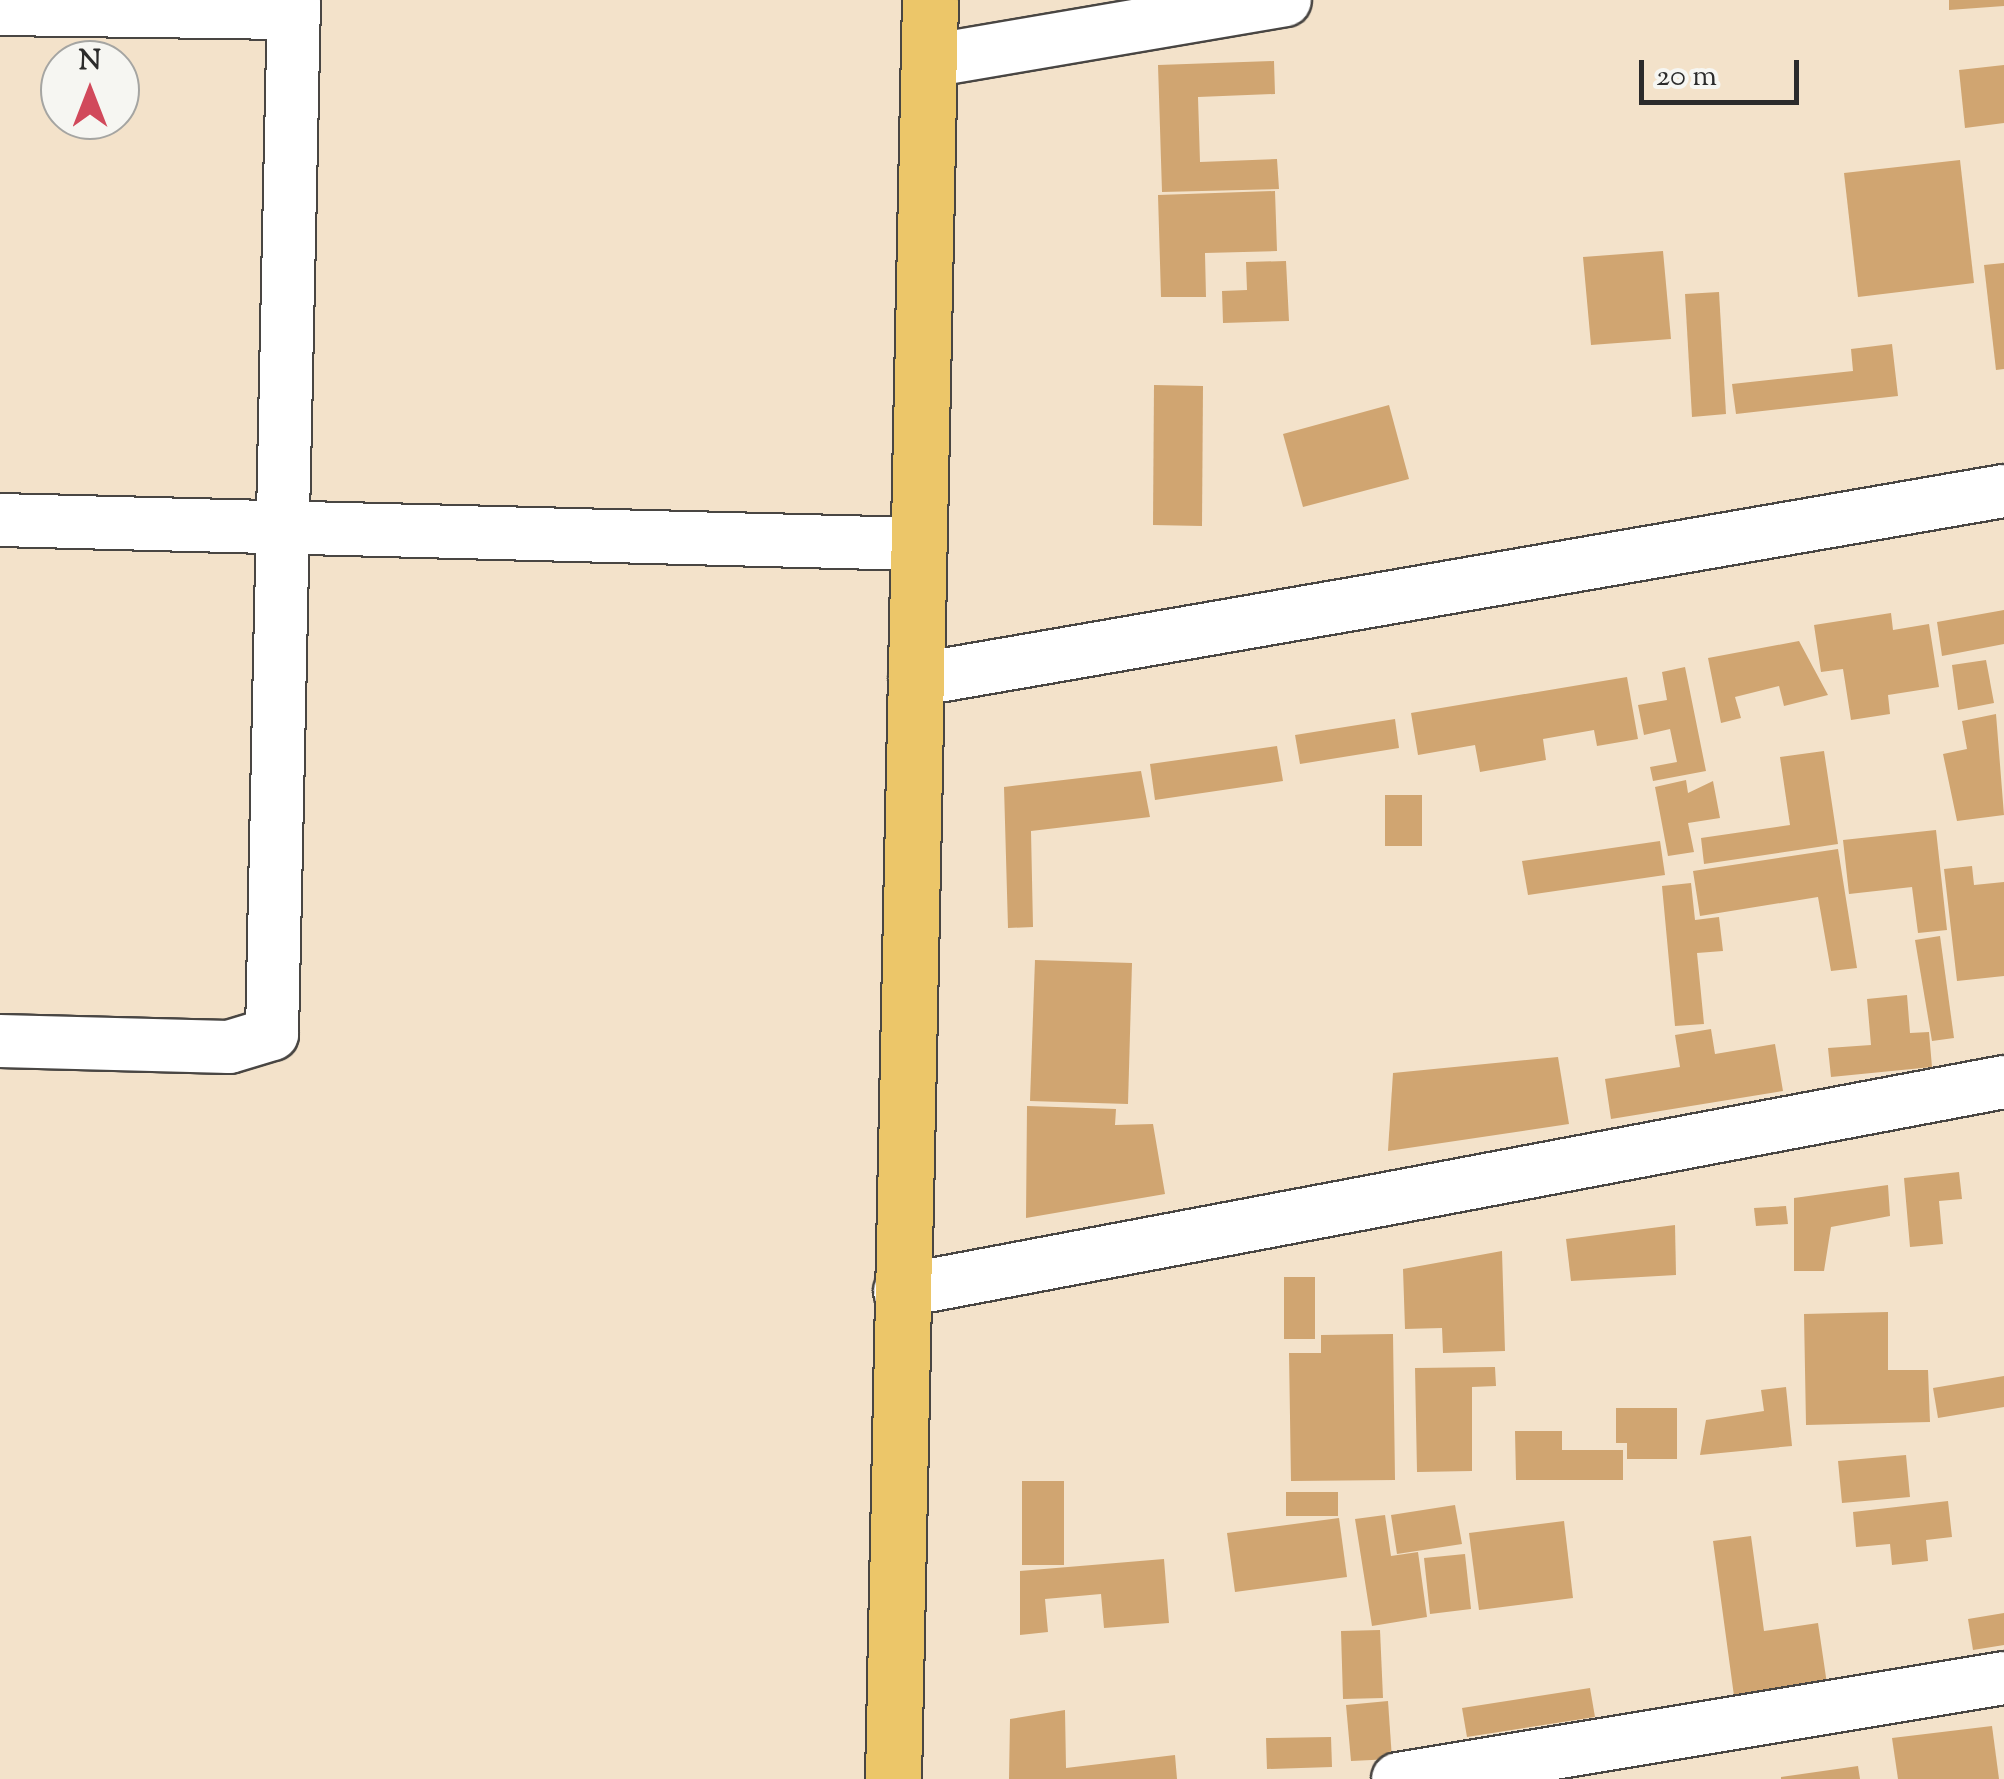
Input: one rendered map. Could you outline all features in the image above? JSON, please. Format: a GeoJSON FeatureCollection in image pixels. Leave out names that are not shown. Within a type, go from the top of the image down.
{"type":"FeatureCollection","features":[{"type":"Feature","properties":{"kind":"main road"},"geometry":{"type":"LineString","coordinates":[[893,1779],[900,1291],[930,0]]}},
{"type":"Feature","properties":{"kind":"street"},"geometry":{"type":"LineString","coordinates":[[929,61],[1284,0]]}},
{"type":"Feature","properties":{"kind":"street"},"geometry":{"type":"LineString","coordinates":[[0,9],[294,6],[288,523],[272,1034],[229,1047],[0,1042]]}},
{"type":"Feature","properties":{"kind":"street"},"geometry":{"type":"LineString","coordinates":[[916,680],[2004,491]]}},
{"type":"Feature","properties":{"kind":"street"},"geometry":{"type":"LineString","coordinates":[[0,520],[288,523],[918,544]]}},
{"type":"Feature","properties":{"kind":"street"},"geometry":{"type":"LineString","coordinates":[[900,1291],[2004,1082]]}},
{"type":"Feature","properties":{"kind":"street"},"geometry":{"type":"LineString","coordinates":[[1398,1779],[2004,1678]]}},
{"type":"Feature","properties":{"kind":"building"},"geometry":{"type":"Polygon","coordinates":[[[1949,0],[2004,0],[2004,6],[1949,10],[1949,0]]]}},
{"type":"Feature","properties":{"kind":"building"},"geometry":{"type":"Polygon","coordinates":[[[1274,61],[1275,94],[1198,97],[1200,162],[1277,159],[1279,189],[1162,192],[1158,65],[1274,61]]]}},
{"type":"Feature","properties":{"kind":"building"},"geometry":{"type":"Polygon","coordinates":[[[2004,65],[2004,123],[1965,128],[1959,70],[2004,65]]]}},
{"type":"Feature","properties":{"kind":"building"},"geometry":{"type":"Polygon","coordinates":[[[1960,160],[1974,283],[1858,297],[1844,173],[1960,160]]]}},
{"type":"Feature","properties":{"kind":"building"},"geometry":{"type":"Polygon","coordinates":[[[1275,191],[1277,251],[1205,253],[1206,297],[1161,297],[1158,195],[1275,191]]]}},
{"type":"Feature","properties":{"kind":"building"},"geometry":{"type":"Polygon","coordinates":[[[1663,251],[1671,339],[1591,345],[1583,257],[1663,251]]]}},
{"type":"Feature","properties":{"kind":"building"},"geometry":{"type":"Polygon","coordinates":[[[1286,261],[1289,321],[1223,323],[1222,291],[1247,290],[1246,262],[1286,261]]]}},
{"type":"Feature","properties":{"kind":"building"},"geometry":{"type":"Polygon","coordinates":[[[2004,263],[2004,369],[1996,370],[1984,265],[2004,263]]]}},
{"type":"Feature","properties":{"kind":"building"},"geometry":{"type":"Polygon","coordinates":[[[1719,292],[1726,414],[1692,417],[1685,294],[1719,292]]]}},
{"type":"Feature","properties":{"kind":"building"},"geometry":{"type":"Polygon","coordinates":[[[1892,344],[1898,396],[1736,414],[1732,384],[1853,371],[1851,349],[1892,344]]]}},
{"type":"Feature","properties":{"kind":"building"},"geometry":{"type":"Polygon","coordinates":[[[1154,385],[1203,386],[1202,526],[1153,525],[1154,385]]]}},
{"type":"Feature","properties":{"kind":"building"},"geometry":{"type":"Polygon","coordinates":[[[1389,405],[1409,479],[1303,507],[1283,434],[1389,405]]]}},
{"type":"Feature","properties":{"kind":"building"},"geometry":{"type":"Polygon","coordinates":[[[2004,610],[2004,644],[1942,656],[1937,622],[2004,610]]]}},
{"type":"Feature","properties":{"kind":"building"},"geometry":{"type":"Polygon","coordinates":[[[1891,613],[1893,630],[1929,624],[1939,687],[1888,695],[1890,714],[1851,720],[1843,669],[1821,672],[1814,625],[1891,613]]]}},
{"type":"Feature","properties":{"kind":"building"},"geometry":{"type":"Polygon","coordinates":[[[1799,641],[1828,695],[1784,706],[1779,686],[1735,697],[1741,718],[1721,723],[1708,658],[1799,641]]]}},
{"type":"Feature","properties":{"kind":"building"},"geometry":{"type":"Polygon","coordinates":[[[1986,660],[1994,703],[1958,710],[1952,665],[1986,660]]]}},
{"type":"Feature","properties":{"kind":"building"},"geometry":{"type":"Polygon","coordinates":[[[1685,667],[1706,771],[1653,781],[1650,767],[1677,762],[1670,729],[1644,735],[1638,705],[1667,700],[1662,672],[1685,667]]]}},
{"type":"Feature","properties":{"kind":"building"},"geometry":{"type":"Polygon","coordinates":[[[1627,677],[1638,739],[1597,746],[1594,730],[1543,739],[1546,760],[1480,772],[1475,745],[1418,755],[1411,713],[1627,677]]]}},
{"type":"Feature","properties":{"kind":"building"},"geometry":{"type":"Polygon","coordinates":[[[1996,714],[2004,815],[1957,821],[1943,754],[1967,749],[1962,721],[1996,714]]]}},
{"type":"Feature","properties":{"kind":"building"},"geometry":{"type":"Polygon","coordinates":[[[1395,719],[1399,748],[1300,764],[1295,735],[1395,719]]]}},
{"type":"Feature","properties":{"kind":"building"},"geometry":{"type":"Polygon","coordinates":[[[1277,746],[1283,781],[1155,800],[1150,764],[1277,746]]]}},
{"type":"Feature","properties":{"kind":"building"},"geometry":{"type":"Polygon","coordinates":[[[1824,751],[1838,844],[1704,864],[1701,838],[1790,825],[1780,757],[1824,751]]]}},
{"type":"Feature","properties":{"kind":"building"},"geometry":{"type":"Polygon","coordinates":[[[1141,771],[1150,817],[1031,831],[1033,927],[1008,928],[1004,787],[1141,771]]]}},
{"type":"Feature","properties":{"kind":"building"},"geometry":{"type":"Polygon","coordinates":[[[1686,780],[1688,793],[1713,781],[1720,818],[1688,823],[1694,852],[1668,856],[1655,787],[1686,780]]]}},
{"type":"Feature","properties":{"kind":"building"},"geometry":{"type":"Polygon","coordinates":[[[1385,795],[1422,795],[1422,846],[1385,846],[1385,795]]]}},
{"type":"Feature","properties":{"kind":"building"},"geometry":{"type":"Polygon","coordinates":[[[1936,830],[1947,930],[1918,933],[1912,887],[1849,894],[1843,840],[1936,830]]]}},
{"type":"Feature","properties":{"kind":"building"},"geometry":{"type":"Polygon","coordinates":[[[1660,841],[1665,875],[1528,895],[1522,861],[1660,841]]]}},
{"type":"Feature","properties":{"kind":"building"},"geometry":{"type":"Polygon","coordinates":[[[1838,849],[1857,968],[1831,971],[1818,897],[1700,916],[1693,871],[1838,849]]]}},
{"type":"Feature","properties":{"kind":"building"},"geometry":{"type":"Polygon","coordinates":[[[1972,866],[1974,885],[2004,882],[2004,976],[1957,981],[1944,869],[1972,866]]]}},
{"type":"Feature","properties":{"kind":"building"},"geometry":{"type":"Polygon","coordinates":[[[1691,883],[1695,920],[1719,917],[1723,951],[1697,953],[1704,1024],[1675,1026],[1662,886],[1691,883]]]}},
{"type":"Feature","properties":{"kind":"building"},"geometry":{"type":"Polygon","coordinates":[[[1940,936],[1954,1038],[1932,1041],[1915,940],[1940,936]]]}},
{"type":"Feature","properties":{"kind":"building"},"geometry":{"type":"Polygon","coordinates":[[[1035,960],[1132,963],[1128,1104],[1030,1101],[1035,960]]]}},
{"type":"Feature","properties":{"kind":"building"},"geometry":{"type":"Polygon","coordinates":[[[1907,995],[1910,1033],[1929,1032],[1932,1067],[1831,1077],[1828,1048],[1871,1045],[1867,999],[1907,995]]]}},
{"type":"Feature","properties":{"kind":"building"},"geometry":{"type":"Polygon","coordinates":[[[1711,1029],[1715,1054],[1775,1044],[1783,1091],[1611,1119],[1605,1079],[1680,1067],[1675,1035],[1711,1029]]]}},
{"type":"Feature","properties":{"kind":"building"},"geometry":{"type":"Polygon","coordinates":[[[1558,1057],[1569,1124],[1388,1151],[1393,1073],[1558,1057]]]}},
{"type":"Feature","properties":{"kind":"building"},"geometry":{"type":"Polygon","coordinates":[[[1027,1106],[1116,1109],[1115,1125],[1153,1124],[1165,1194],[1026,1218],[1027,1106]]]}},
{"type":"Feature","properties":{"kind":"building"},"geometry":{"type":"Polygon","coordinates":[[[1959,1172],[1962,1199],[1939,1201],[1943,1244],[1910,1247],[1904,1178],[1959,1172]]]}},
{"type":"Feature","properties":{"kind":"building"},"geometry":{"type":"Polygon","coordinates":[[[1888,1185],[1890,1216],[1831,1227],[1824,1271],[1794,1271],[1794,1198],[1888,1185]]]}},
{"type":"Feature","properties":{"kind":"building"},"geometry":{"type":"Polygon","coordinates":[[[1786,1206],[1788,1224],[1756,1226],[1754,1208],[1786,1206]]]}},
{"type":"Feature","properties":{"kind":"building"},"geometry":{"type":"Polygon","coordinates":[[[1675,1225],[1676,1275],[1571,1281],[1566,1239],[1675,1225]]]}},
{"type":"Feature","properties":{"kind":"building"},"geometry":{"type":"Polygon","coordinates":[[[1502,1251],[1505,1351],[1443,1353],[1442,1328],[1405,1329],[1403,1269],[1502,1251]]]}},
{"type":"Feature","properties":{"kind":"building"},"geometry":{"type":"Polygon","coordinates":[[[1284,1277],[1315,1277],[1315,1339],[1284,1339],[1284,1277]]]}},
{"type":"Feature","properties":{"kind":"building"},"geometry":{"type":"Polygon","coordinates":[[[1888,1312],[1888,1370],[1928,1370],[1930,1422],[1806,1425],[1804,1314],[1888,1312]]]}},
{"type":"Feature","properties":{"kind":"building"},"geometry":{"type":"Polygon","coordinates":[[[1393,1334],[1395,1480],[1291,1481],[1289,1353],[1321,1353],[1321,1335],[1393,1334]]]}},
{"type":"Feature","properties":{"kind":"building"},"geometry":{"type":"Polygon","coordinates":[[[1495,1367],[1496,1386],[1472,1387],[1472,1471],[1417,1472],[1415,1368],[1495,1367]]]}},
{"type":"Feature","properties":{"kind":"building"},"geometry":{"type":"Polygon","coordinates":[[[2004,1376],[2004,1407],[1938,1418],[1933,1388],[2004,1376]]]}},
{"type":"Feature","properties":{"kind":"building"},"geometry":{"type":"Polygon","coordinates":[[[1786,1387],[1792,1446],[1700,1455],[1706,1420],[1764,1411],[1761,1390],[1786,1387]]]}},
{"type":"Feature","properties":{"kind":"building"},"geometry":{"type":"Polygon","coordinates":[[[1616,1408],[1677,1408],[1677,1459],[1627,1459],[1627,1443],[1616,1443],[1616,1408]]]}},
{"type":"Feature","properties":{"kind":"building"},"geometry":{"type":"Polygon","coordinates":[[[1515,1431],[1562,1431],[1562,1450],[1623,1450],[1623,1480],[1516,1480],[1515,1431]]]}},
{"type":"Feature","properties":{"kind":"building"},"geometry":{"type":"Polygon","coordinates":[[[1906,1455],[1910,1497],[1842,1503],[1838,1461],[1906,1455]]]}},
{"type":"Feature","properties":{"kind":"building"},"geometry":{"type":"Polygon","coordinates":[[[1022,1481],[1064,1481],[1064,1565],[1022,1565],[1022,1481]]]}},
{"type":"Feature","properties":{"kind":"building"},"geometry":{"type":"Polygon","coordinates":[[[1286,1492],[1338,1492],[1338,1516],[1286,1516],[1286,1492]]]}},
{"type":"Feature","properties":{"kind":"building"},"geometry":{"type":"Polygon","coordinates":[[[1948,1501],[1952,1537],[1926,1540],[1928,1561],[1892,1565],[1890,1544],[1856,1547],[1853,1512],[1948,1501]]]}},
{"type":"Feature","properties":{"kind":"building"},"geometry":{"type":"Polygon","coordinates":[[[1455,1505],[1462,1544],[1397,1554],[1391,1515],[1455,1505]]]}},
{"type":"Feature","properties":{"kind":"building"},"geometry":{"type":"Polygon","coordinates":[[[1385,1515],[1391,1556],[1418,1552],[1427,1617],[1372,1626],[1355,1519],[1385,1515]]]}},
{"type":"Feature","properties":{"kind":"building"},"geometry":{"type":"Polygon","coordinates":[[[1339,1518],[1347,1577],[1235,1592],[1227,1533],[1339,1518]]]}},
{"type":"Feature","properties":{"kind":"building"},"geometry":{"type":"Polygon","coordinates":[[[1564,1521],[1573,1598],[1479,1610],[1469,1533],[1564,1521]]]}},
{"type":"Feature","properties":{"kind":"building"},"geometry":{"type":"Polygon","coordinates":[[[1751,1536],[1764,1631],[1818,1623],[1827,1684],[1734,1696],[1713,1541],[1751,1536]]]}},
{"type":"Feature","properties":{"kind":"building"},"geometry":{"type":"Polygon","coordinates":[[[1465,1554],[1471,1609],[1430,1614],[1424,1558],[1465,1554]]]}},
{"type":"Feature","properties":{"kind":"building"},"geometry":{"type":"Polygon","coordinates":[[[1164,1559],[1169,1623],[1104,1628],[1101,1594],[1045,1599],[1048,1632],[1020,1635],[1020,1571],[1164,1559]]]}},
{"type":"Feature","properties":{"kind":"building"},"geometry":{"type":"Polygon","coordinates":[[[2004,1613],[2004,1645],[1973,1650],[1968,1619],[2004,1613]]]}},
{"type":"Feature","properties":{"kind":"building"},"geometry":{"type":"Polygon","coordinates":[[[1380,1630],[1383,1698],[1343,1699],[1341,1631],[1380,1630]]]}},
{"type":"Feature","properties":{"kind":"building"},"geometry":{"type":"Polygon","coordinates":[[[1590,1688],[1595,1717],[1467,1737],[1462,1708],[1590,1688]]]}},
{"type":"Feature","properties":{"kind":"building"},"geometry":{"type":"Polygon","coordinates":[[[1388,1701],[1392,1759],[1351,1761],[1346,1705],[1388,1701]]]}},
{"type":"Feature","properties":{"kind":"building"},"geometry":{"type":"Polygon","coordinates":[[[1065,1710],[1066,1768],[1175,1755],[1177,1779],[1009,1779],[1010,1719],[1065,1710]]]}},
{"type":"Feature","properties":{"kind":"building"},"geometry":{"type":"Polygon","coordinates":[[[1992,1726],[1999,1779],[1898,1779],[1892,1738],[1992,1726]]]}},
{"type":"Feature","properties":{"kind":"building"},"geometry":{"type":"Polygon","coordinates":[[[1331,1737],[1332,1767],[1267,1769],[1266,1738],[1331,1737]]]}},
{"type":"Feature","properties":{"kind":"building"},"geometry":{"type":"Polygon","coordinates":[[[1858,1766],[1860,1779],[1781,1779],[1781,1777],[1858,1766]]]}}]}
